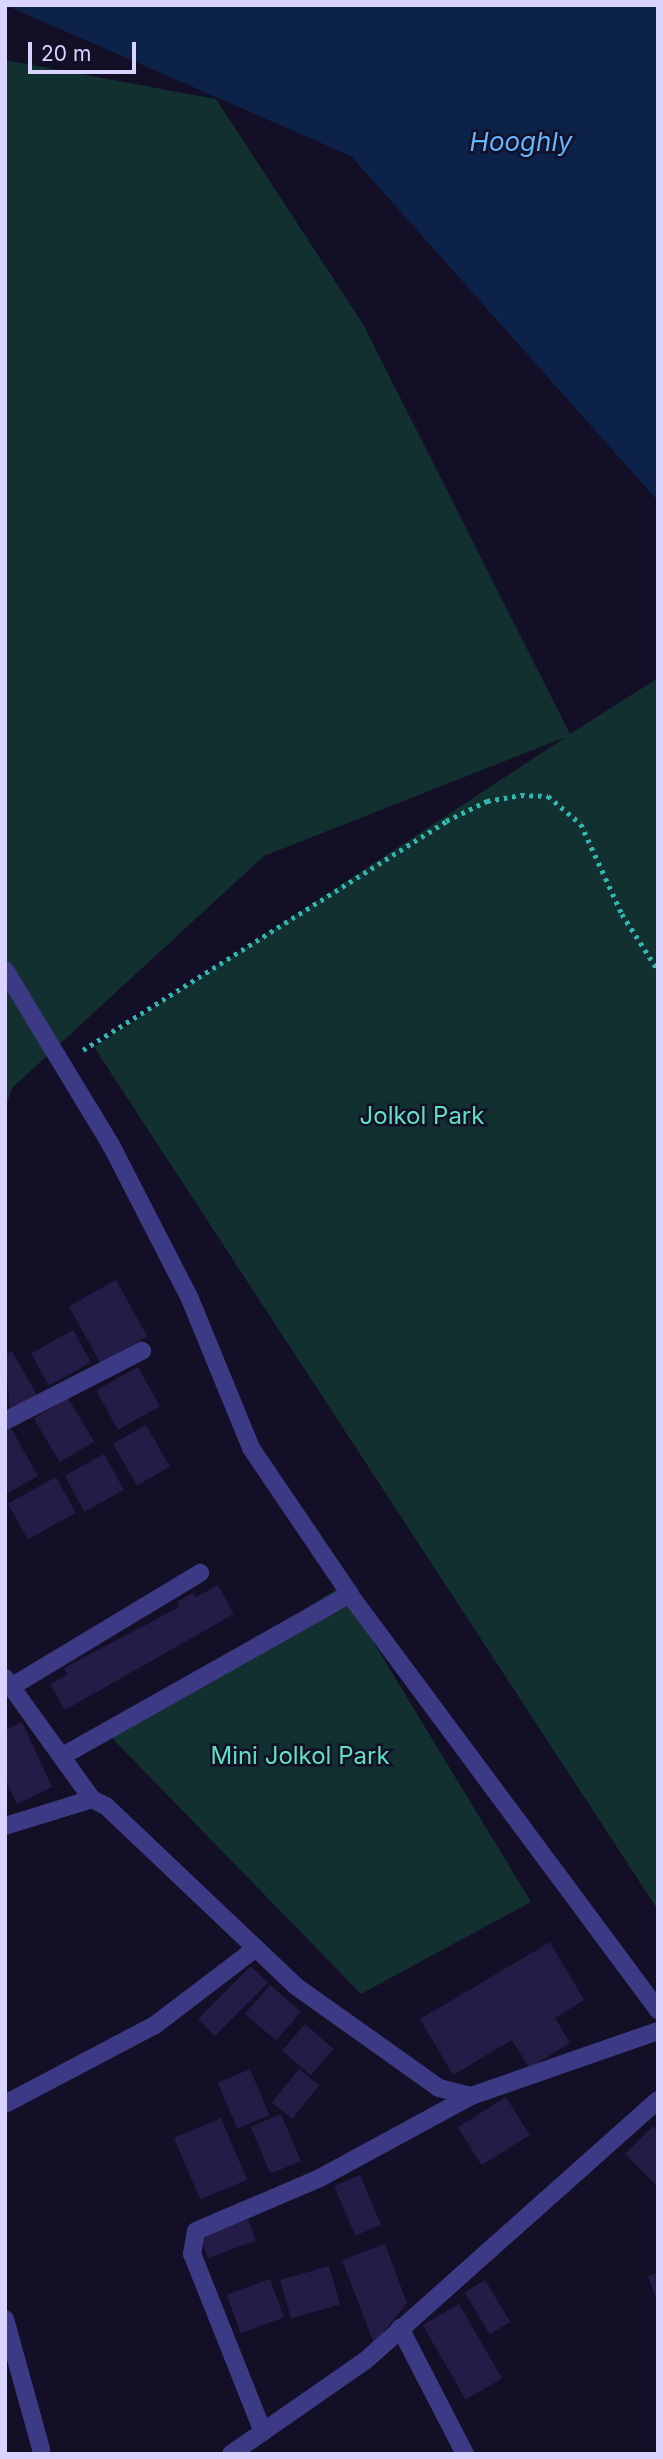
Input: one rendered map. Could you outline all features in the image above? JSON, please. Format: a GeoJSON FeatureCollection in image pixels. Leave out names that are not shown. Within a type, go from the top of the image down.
{"type":"FeatureCollection","features":[{"type":"Feature","properties":{"kind":"street"},"geometry":{"type":"LineString","coordinates":[[5,970],[65,1062],[190,1299],[246,1439],[350,1595],[658,2010]]}},
{"type":"Feature","properties":{"kind":"street"},"geometry":{"type":"LineString","coordinates":[[5,1421],[142,1351]]}},
{"type":"Feature","properties":{"kind":"street"},"geometry":{"type":"LineString","coordinates":[[200,1573],[8,1683],[92,1799],[297,1987],[439,2088],[471,2096]]}},
{"type":"Feature","properties":{"kind":"street"},"geometry":{"type":"LineString","coordinates":[[62,1756],[350,1595]]}},
{"type":"Feature","properties":{"kind":"street"},"geometry":{"type":"LineString","coordinates":[[5,1826],[92,1799]]}},
{"type":"Feature","properties":{"kind":"street"},"geometry":{"type":"LineString","coordinates":[[5,2104],[155,2025],[256,1948]]}},
{"type":"Feature","properties":{"kind":"street"},"geometry":{"type":"LineString","coordinates":[[262,2432],[192,2253],[196,2231],[318,2179],[471,2096],[658,2031]]}},
{"type":"Feature","properties":{"kind":"street"},"geometry":{"type":"LineString","coordinates":[[241,2450],[262,2432],[365,2361],[658,2100]]}},
{"type":"Feature","properties":{"kind":"street"},"geometry":{"type":"LineString","coordinates":[[5,2319],[41,2449]]}},
{"type":"Feature","properties":{"kind":"street"},"geometry":{"type":"LineString","coordinates":[[400,2328],[465,2454]]}},
{"type":"Feature","properties":{"kind":"path"},"geometry":{"type":"LineString","coordinates":[[65,1062],[446,821],[487,801],[521,795],[548,796],[581,824],[622,914],[658,970]]}},
{"type":"Feature","properties":{"kind":"green space","name":"Jolkol Park"},"geometry":{"type":"Polygon","coordinates":[[[5,60],[216,99],[363,324],[570,734],[658,678],[658,1910],[94,1047],[566,737],[264,856],[12,1088],[5,1110],[5,60]]]}},
{"type":"Feature","properties":{"kind":"green space","name":"Mini Jolkol Park"},"geometry":{"type":"Polygon","coordinates":[[[340,1587],[531,1902],[361,1994],[107,1733],[340,1587]]]}},
{"type":"Feature","properties":{"kind":"water","name":"Hooghly"},"geometry":{"type":"Polygon","coordinates":[[[5,5],[658,5],[658,501],[351,156],[5,5]]]}},
{"type":"Feature","properties":{"kind":"building"},"geometry":{"type":"Polygon","coordinates":[[[116,1280],[148,1337],[100,1363],[69,1306],[116,1280]]]}},
{"type":"Feature","properties":{"kind":"building"},"geometry":{"type":"Polygon","coordinates":[[[73,1330],[91,1362],[49,1386],[31,1353],[73,1330]]]}},
{"type":"Feature","properties":{"kind":"building"},"geometry":{"type":"Polygon","coordinates":[[[12,1351],[38,1397],[10,1413],[5,1355],[12,1351]]]}},
{"type":"Feature","properties":{"kind":"building"},"geometry":{"type":"Polygon","coordinates":[[[138,1367],[160,1406],[118,1430],[96,1390],[138,1367]]]}},
{"type":"Feature","properties":{"kind":"building"},"geometry":{"type":"Polygon","coordinates":[[[68,1398],[94,1442],[60,1462],[34,1419],[68,1398]]]}},
{"type":"Feature","properties":{"kind":"building"},"geometry":{"type":"Polygon","coordinates":[[[146,1425],[170,1467],[137,1486],[113,1444],[146,1425]]]}},
{"type":"Feature","properties":{"kind":"building"},"geometry":{"type":"Polygon","coordinates":[[[11,1428],[38,1476],[5,1495],[5,1432],[11,1428]]]}},
{"type":"Feature","properties":{"kind":"building"},"geometry":{"type":"Polygon","coordinates":[[[104,1454],[124,1490],[85,1512],[65,1476],[104,1454]]]}},
{"type":"Feature","properties":{"kind":"building"},"geometry":{"type":"Polygon","coordinates":[[[56,1477],[76,1513],[28,1540],[8,1504],[56,1477]]]}},
{"type":"Feature","properties":{"kind":"building"},"geometry":{"type":"Polygon","coordinates":[[[218,1585],[234,1614],[65,1710],[50,1684],[68,1674],[64,1668],[179,1607],[177,1602],[193,1593],[196,1597],[218,1585]]]}},
{"type":"Feature","properties":{"kind":"building"},"geometry":{"type":"Polygon","coordinates":[[[22,1722],[52,1787],[17,1804],[5,1779],[5,1730],[22,1722]]]}},
{"type":"Feature","properties":{"kind":"building"},"geometry":{"type":"Polygon","coordinates":[[[550,1942],[584,2000],[555,2018],[570,2043],[529,2068],[512,2040],[453,2075],[420,2019],[550,1942]]]}},
{"type":"Feature","properties":{"kind":"building"},"geometry":{"type":"Polygon","coordinates":[[[251,1966],[268,1983],[215,2036],[198,2019],[251,1966]]]}},
{"type":"Feature","properties":{"kind":"building"},"geometry":{"type":"Polygon","coordinates":[[[270,1985],[301,2012],[276,2041],[245,2014],[270,1985]]]}},
{"type":"Feature","properties":{"kind":"building"},"geometry":{"type":"Polygon","coordinates":[[[305,2024],[334,2049],[311,2075],[282,2050],[305,2024]]]}},
{"type":"Feature","properties":{"kind":"building"},"geometry":{"type":"Polygon","coordinates":[[[250,2069],[270,2115],[237,2129],[218,2083],[250,2069]]]}},
{"type":"Feature","properties":{"kind":"building"},"geometry":{"type":"Polygon","coordinates":[[[299,2069],[319,2085],[292,2119],[272,2102],[299,2069]]]}},
{"type":"Feature","properties":{"kind":"building"},"geometry":{"type":"Polygon","coordinates":[[[506,2097],[530,2135],[482,2165],[458,2127],[506,2097]]]}},
{"type":"Feature","properties":{"kind":"building"},"geometry":{"type":"Polygon","coordinates":[[[281,2114],[301,2161],[271,2174],[251,2127],[281,2114]]]}},
{"type":"Feature","properties":{"kind":"building"},"geometry":{"type":"Polygon","coordinates":[[[221,2118],[247,2180],[200,2200],[174,2138],[221,2118]]]}},
{"type":"Feature","properties":{"kind":"building"},"geometry":{"type":"Polygon","coordinates":[[[653,2126],[658,2131],[658,2187],[625,2154],[653,2126]]]}},
{"type":"Feature","properties":{"kind":"building"},"geometry":{"type":"Polygon","coordinates":[[[360,2175],[381,2225],[355,2236],[334,2186],[360,2175]]]}},
{"type":"Feature","properties":{"kind":"building"},"geometry":{"type":"Polygon","coordinates":[[[248,2219],[256,2241],[208,2258],[200,2236],[248,2219]]]}},
{"type":"Feature","properties":{"kind":"building"},"geometry":{"type":"Polygon","coordinates":[[[385,2244],[407,2303],[374,2344],[342,2260],[385,2244]]]}},
{"type":"Feature","properties":{"kind":"building"},"geometry":{"type":"Polygon","coordinates":[[[329,2266],[340,2304],[291,2319],[280,2280],[329,2266]]]}},
{"type":"Feature","properties":{"kind":"building"},"geometry":{"type":"Polygon","coordinates":[[[658,2273],[658,2302],[657,2302],[648,2276],[658,2273]]]}},
{"type":"Feature","properties":{"kind":"building"},"geometry":{"type":"Polygon","coordinates":[[[270,2279],[284,2318],[241,2333],[227,2295],[270,2279]]]}},
{"type":"Feature","properties":{"kind":"building"},"geometry":{"type":"Polygon","coordinates":[[[485,2280],[510,2322],[490,2334],[464,2292],[485,2280]]]}},
{"type":"Feature","properties":{"kind":"building"},"geometry":{"type":"Polygon","coordinates":[[[459,2304],[502,2378],[466,2399],[423,2325],[459,2304]]]}}]}
